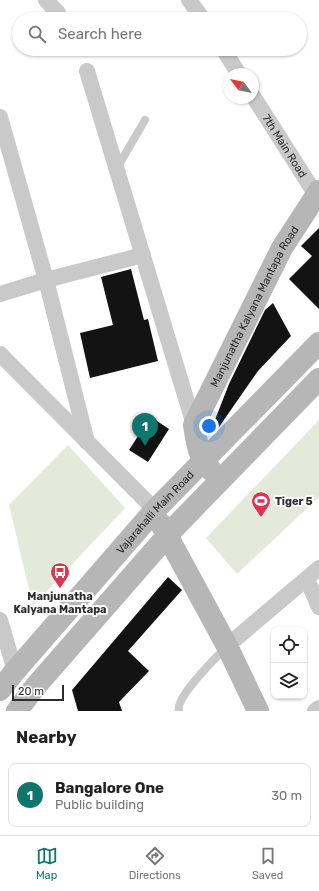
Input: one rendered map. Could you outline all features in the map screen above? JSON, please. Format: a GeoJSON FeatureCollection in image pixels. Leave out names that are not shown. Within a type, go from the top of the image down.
{"type":"FeatureCollection","features":[{"type":"Feature","properties":{"kind":"main road","name":"Manjunatha Kalyana Mantapa Road"},"geometry":{"type":"LineString","coordinates":[[194,425],[282,248],[318,193]]}},
{"type":"Feature","properties":{"kind":"main road","name":"Vajarahalli Main Road"},"geometry":{"type":"LineString","coordinates":[[0,690],[155,510],[319,343]]}},
{"type":"Feature","properties":{"kind":"main road"},"geometry":{"type":"LineString","coordinates":[[27,707],[167,536],[319,380]]}},
{"type":"Feature","properties":{"kind":"main road"},"geometry":{"type":"LineString","coordinates":[[194,425],[197,447],[203,461],[220,480]]}},
{"type":"Feature","properties":{"kind":"main road"},"geometry":{"type":"LineString","coordinates":[[155,510],[167,536],[227,646],[258,711]]}},
{"type":"Feature","properties":{"kind":"main road"},"geometry":{"type":"LineString","coordinates":[[15,671],[27,707]]}},
{"type":"Feature","properties":{"kind":"street"},"geometry":{"type":"LineString","coordinates":[[46,0],[57,12]]}},
{"type":"Feature","properties":{"kind":"street"},"geometry":{"type":"LineString","coordinates":[[189,0],[198,12]]}},
{"type":"Feature","properties":{"kind":"street"},"geometry":{"type":"LineString","coordinates":[[227,56],[235,68]]}},
{"type":"Feature","properties":{"kind":"street"},"geometry":{"type":"LineString","coordinates":[[87,71],[194,425]]}},
{"type":"Feature","properties":{"kind":"street","name":"7th Main Road"},"geometry":{"type":"LineString","coordinates":[[258,104],[318,193]]}},
{"type":"Feature","properties":{"kind":"street"},"geometry":{"type":"LineString","coordinates":[[0,118],[46,280],[87,442]]}},
{"type":"Feature","properties":{"kind":"street"},"geometry":{"type":"LineString","coordinates":[[0,294],[46,280],[143,255]]}},
{"type":"Feature","properties":{"kind":"street"},"geometry":{"type":"LineString","coordinates":[[0,354],[155,510]]}},
{"type":"Feature","properties":{"kind":"street"},"geometry":{"type":"LineString","coordinates":[[227,646],[319,568]]}},
{"type":"Feature","properties":{"kind":"street"},"geometry":{"type":"LineString","coordinates":[[307,579],[319,607]]}},
{"type":"Feature","properties":{"kind":"street"},"geometry":{"type":"LineString","coordinates":[[0,620],[15,671]]}},
{"type":"Feature","properties":{"kind":"street"},"geometry":{"type":"LineString","coordinates":[[315,711],[319,708]]}},
{"type":"Feature","properties":{"kind":"lane"},"geometry":{"type":"LineString","coordinates":[[117,169],[145,120]]}},
{"type":"Feature","properties":{"kind":"lane"},"geometry":{"type":"LineString","coordinates":[[179,711],[180,700],[187,690],[227,646]]}},
{"type":"Feature","properties":{"kind":"shaded area","name":"Tiger 5"},"geometry":{"type":"Polygon","coordinates":[[[319,420],[319,497],[237,574],[206,538],[319,420]]]}},
{"type":"Feature","properties":{"kind":"shaded area"},"geometry":{"type":"Polygon","coordinates":[[[68,445],[125,508],[33,606],[9,505],[68,445]]]}},
{"type":"Feature","properties":{"kind":"building"},"geometry":{"type":"Polygon","coordinates":[[[319,228],[319,309],[289,279],[312,256],[301,246],[319,228]]]}},
{"type":"Feature","properties":{"kind":"building"},"geometry":{"type":"Polygon","coordinates":[[[131,269],[144,320],[148,319],[158,361],[90,378],[80,333],[113,325],[101,277],[131,269]]]}},
{"type":"Feature","properties":{"kind":"building"},"geometry":{"type":"Polygon","coordinates":[[[273,303],[291,336],[258,371],[214,432],[211,430],[229,384],[265,310],[273,303]]]}},
{"type":"Feature","properties":{"kind":"building"},"geometry":{"type":"Polygon","coordinates":[[[154,419],[169,429],[148,462],[129,450],[142,430],[145,432],[154,419]]]}},
{"type":"Feature","properties":{"kind":"building"},"geometry":{"type":"Polygon","coordinates":[[[168,577],[182,590],[128,651],[149,671],[119,702],[122,711],[78,711],[72,690],[168,577]]]}},
{"type":"Feature","properties":{"kind":"place","name":"Bangalore One"},"geometry":{"type":"Point","coordinates":[145,446]}},
{"type":"Feature","properties":{"kind":"place","name":"Tiger 5"},"geometry":{"type":"Point","coordinates":[261,518]}},
{"type":"Feature","properties":{"kind":"place","name":"Manjunatha Kalyana Mantapa"},"geometry":{"type":"Point","coordinates":[60,589]}}]}
